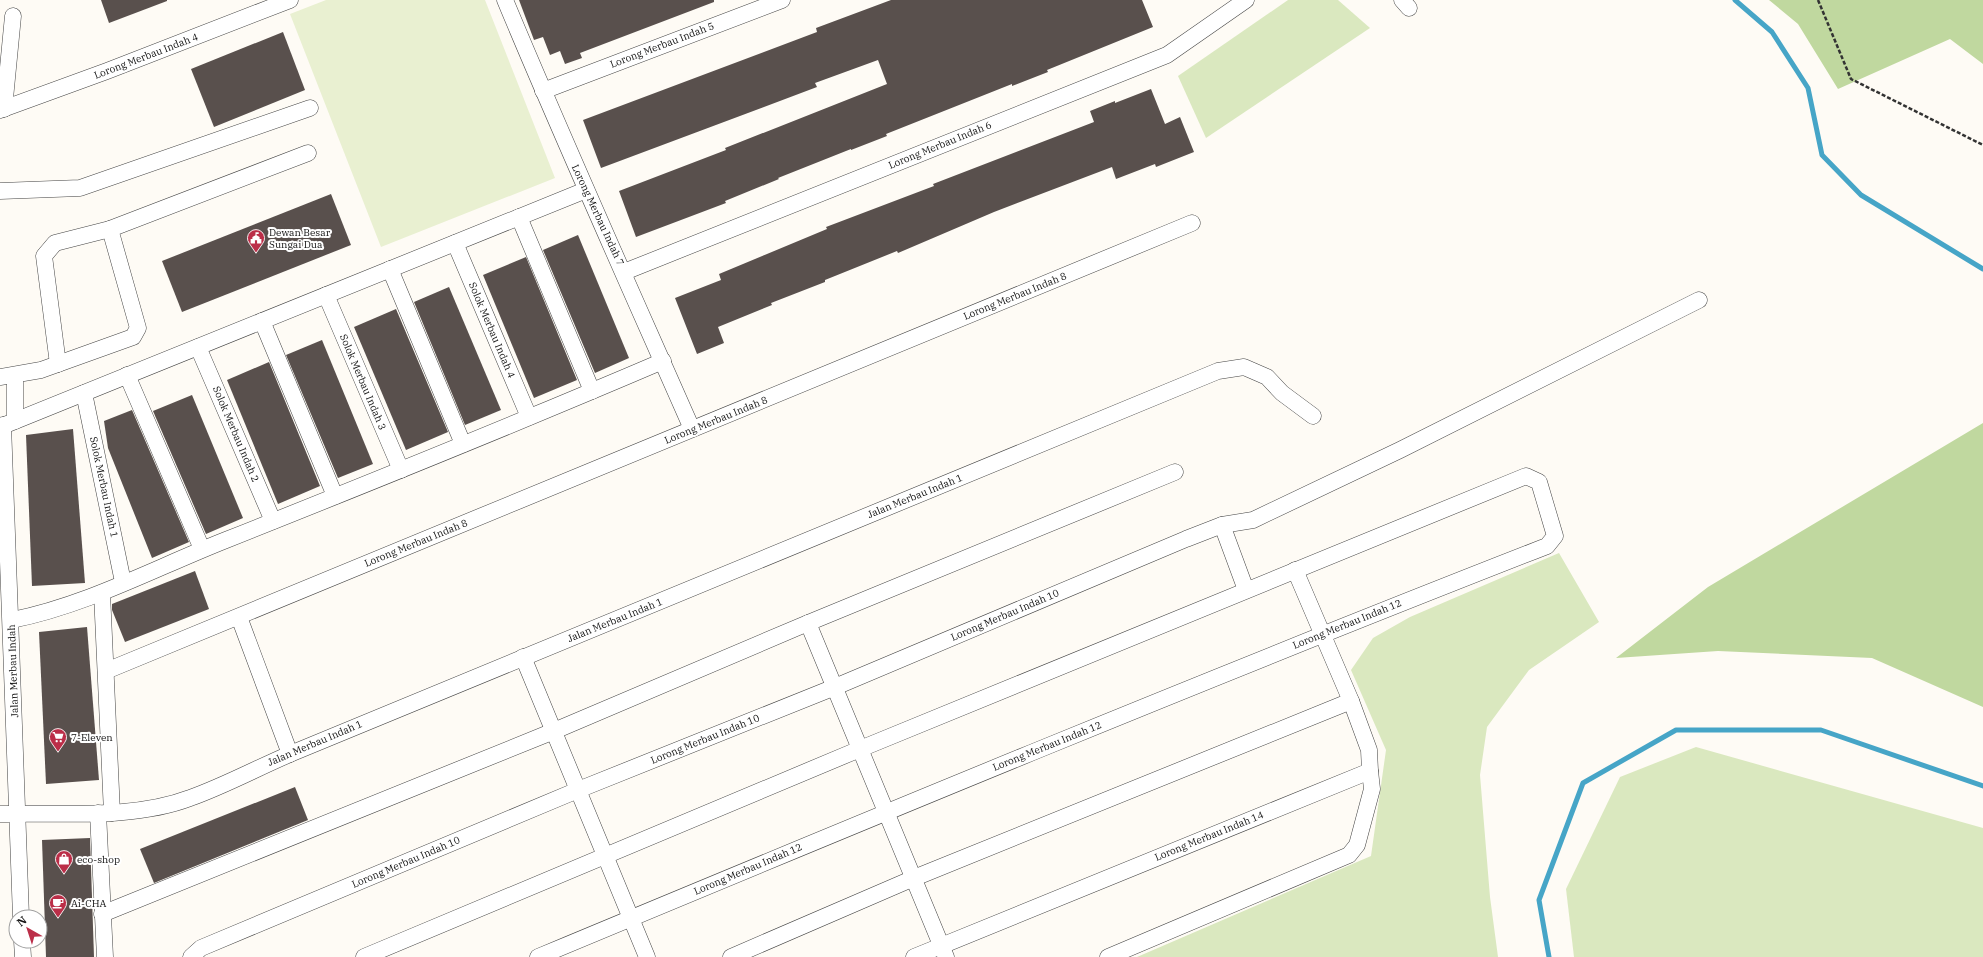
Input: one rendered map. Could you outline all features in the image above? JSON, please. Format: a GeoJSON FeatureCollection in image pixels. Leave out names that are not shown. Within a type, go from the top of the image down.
{"type":"FeatureCollection","features":[{"type":"Feature","properties":{"kind":"street","name":"Lorong Merbau Indah 4"},"geometry":{"type":"LineString","coordinates":[[2,110],[107,72],[290,0]]}},
{"type":"Feature","properties":{"kind":"street","name":"Lorong Merbau Indah 7"},"geometry":{"type":"LineString","coordinates":[[505,0],[586,190],[624,272],[692,429]]}},
{"type":"Feature","properties":{"kind":"street","name":"Lorong Merbau Indah 5"},"geometry":{"type":"LineString","coordinates":[[543,91],[782,0]]}},
{"type":"Feature","properties":{"kind":"street","name":"Lorong Merbau Indah 6"},"geometry":{"type":"LineString","coordinates":[[624,272],[1167,55],[1246,0]]}},
{"type":"Feature","properties":{"kind":"street"},"geometry":{"type":"LineString","coordinates":[[2,110],[13,16]]}},
{"type":"Feature","properties":{"kind":"street"},"geometry":{"type":"LineString","coordinates":[[0,191],[80,188],[310,108]]}},
{"type":"Feature","properties":{"kind":"street"},"geometry":{"type":"LineString","coordinates":[[58,364],[44,256],[54,242],[110,229],[308,153]]}},
{"type":"Feature","properties":{"kind":"street"},"geometry":{"type":"LineString","coordinates":[[6,424],[586,190]]}},
{"type":"Feature","properties":{"kind":"street"},"geometry":{"type":"LineString","coordinates":[[519,217],[592,391]]}},
{"type":"Feature","properties":{"kind":"street","name":"Lorong Merbau Indah 8"},"geometry":{"type":"LineString","coordinates":[[106,670],[239,617],[1192,223]]}},
{"type":"Feature","properties":{"kind":"street"},"geometry":{"type":"LineString","coordinates":[[7,376],[41,370],[133,337],[138,328],[110,229]]}},
{"type":"Feature","properties":{"kind":"street","name":"Solok Merbau Indah 4"},"geometry":{"type":"LineString","coordinates":[[455,243],[530,417]]}},
{"type":"Feature","properties":{"kind":"street"},"geometry":{"type":"LineString","coordinates":[[390,269],[463,444]]}},
{"type":"Feature","properties":{"kind":"street","name":"Solok Merbau Indah 3"},"geometry":{"type":"LineString","coordinates":[[326,295],[401,470]]}},
{"type":"Feature","properties":{"kind":"street","name":"Lorong Merbau Indah 10"},"geometry":{"type":"LineString","coordinates":[[191,957],[201,948],[578,790],[834,687],[1222,525],[1253,520],[1260,517],[1407,447],[1699,300]]}},
{"type":"Feature","properties":{"kind":"street"},"geometry":{"type":"LineString","coordinates":[[262,321],[335,496]]}},
{"type":"Feature","properties":{"kind":"street","name":"Solok Merbau Indah 2"},"geometry":{"type":"LineString","coordinates":[[198,346],[273,521]]}},
{"type":"Feature","properties":{"kind":"street"},"geometry":{"type":"LineString","coordinates":[[12,620],[43,614],[102,593],[123,582],[202,549],[401,470],[663,361]]}},
{"type":"Feature","properties":{"kind":"street","name":"Jalan Merbau Indah 1"},"geometry":{"type":"LineString","coordinates":[[0,814],[105,813],[161,806],[189,799],[290,754],[523,657],[1218,371],[1244,367],[1268,377],[1282,393],[1314,416]]}},
{"type":"Feature","properties":{"kind":"street"},"geometry":{"type":"LineString","coordinates":[[127,375],[202,549]]}},
{"type":"Feature","properties":{"kind":"street","name":"Jalan Merbau Indah"},"geometry":{"type":"LineString","coordinates":[[7,376],[6,424],[21,909]]}},
{"type":"Feature","properties":{"kind":"street","name":"Solok Merbau Indah 1"},"geometry":{"type":"LineString","coordinates":[[84,392],[123,582]]}},
{"type":"Feature","properties":{"kind":"street"},"geometry":{"type":"LineString","coordinates":[[102,914],[554,731],[808,623],[1175,472]]}},
{"type":"Feature","properties":{"kind":"street","name":"Lorong Merbau Indah 12"},"geometry":{"type":"LineString","coordinates":[[538,957],[886,811],[1322,634],[1547,546],[1555,536],[1539,482],[1526,476],[1295,570]]}},
{"type":"Feature","properties":{"kind":"street"},"geometry":{"type":"LineString","coordinates":[[1222,525],[1246,590]]}},
{"type":"Feature","properties":{"kind":"street"},"geometry":{"type":"LineString","coordinates":[[364,957],[860,749],[1295,570],[1351,701],[1369,750],[1372,789],[1357,845],[1349,855],[1108,957]]}},
{"type":"Feature","properties":{"kind":"street"},"geometry":{"type":"LineString","coordinates":[[102,593],[106,670],[105,813],[102,914],[105,957]]}},
{"type":"Feature","properties":{"kind":"street"},"geometry":{"type":"LineString","coordinates":[[239,617],[290,754]]}},
{"type":"Feature","properties":{"kind":"street"},"geometry":{"type":"LineString","coordinates":[[808,623],[944,951]]}},
{"type":"Feature","properties":{"kind":"street"},"geometry":{"type":"LineString","coordinates":[[523,657],[647,957]]}},
{"type":"Feature","properties":{"kind":"street"},"geometry":{"type":"LineString","coordinates":[[731,957],[914,878],[1351,701]]}},
{"type":"Feature","properties":{"kind":"street","name":"Lorong Merbau Indah 14"},"geometry":{"type":"LineString","coordinates":[[914,957],[944,951],[1370,771]]}},
{"type":"Feature","properties":{"kind":"path"},"geometry":{"type":"LineString","coordinates":[[1818,0],[1851,79],[1983,145]]}},
{"type":"Feature","properties":{"kind":"green space"},"geometry":{"type":"Polygon","coordinates":[[[326,0],[485,0],[555,178],[381,247],[290,14],[326,0]]]}},
{"type":"Feature","properties":{"kind":"green space"},"geometry":{"type":"Polygon","coordinates":[[[1288,0],[1338,0],[1370,28],[1206,138],[1178,76],[1288,0]]]}},
{"type":"Feature","properties":{"kind":"green space"},"geometry":{"type":"Polygon","coordinates":[[[1769,0],[1983,0],[1983,64],[1950,39],[1838,89],[1798,24],[1769,0]]]}},
{"type":"Feature","properties":{"kind":"green space"},"geometry":{"type":"Polygon","coordinates":[[[1983,423],[1983,707],[1872,658],[1718,651],[1616,658],[1708,587],[1983,423]]]}},
{"type":"Feature","properties":{"kind":"green space"},"geometry":{"type":"Polygon","coordinates":[[[1559,553],[1599,622],[1529,670],[1487,727],[1480,775],[1490,897],[1498,957],[1137,957],[1371,856],[1386,750],[1351,670],[1373,638],[1410,617],[1559,553]]]}},
{"type":"Feature","properties":{"kind":"green space"},"geometry":{"type":"Polygon","coordinates":[[[1696,747],[1983,828],[1983,957],[1574,957],[1566,889],[1620,777],[1696,747]]]}},
{"type":"Feature","properties":{"kind":"building"},"geometry":{"type":"Polygon","coordinates":[[[101,0],[167,0],[167,1],[109,23],[101,0]]]}},
{"type":"Feature","properties":{"kind":"building"},"geometry":{"type":"Polygon","coordinates":[[[519,0],[714,0],[714,2],[580,53],[582,58],[565,64],[560,51],[550,55],[543,37],[534,40],[519,0]]]}},
{"type":"Feature","properties":{"kind":"building"},"geometry":{"type":"Polygon","coordinates":[[[891,0],[1142,0],[1153,27],[1047,70],[1048,72],[1012,86],[1012,84],[886,134],[887,136],[778,178],[779,179],[725,201],[726,203],[636,237],[619,191],[726,150],[725,148],[887,84],[878,60],[815,83],[817,87],[601,168],[583,120],[817,32],[816,28],[891,0]]]}},
{"type":"Feature","properties":{"kind":"building"},"geometry":{"type":"Polygon","coordinates":[[[283,32],[305,90],[214,127],[191,69],[283,32]]]}},
{"type":"Feature","properties":{"kind":"building"},"geometry":{"type":"Polygon","coordinates":[[[1151,89],[1165,124],[1180,117],[1194,152],[1156,167],[1155,164],[1116,179],[1112,167],[994,212],[898,253],[897,251],[825,280],[825,282],[771,303],[772,305],[718,327],[724,343],[697,354],[675,298],[721,280],[719,274],[827,229],[826,227],[934,186],[933,184],[1094,122],[1090,111],[1151,89]]]}},
{"type":"Feature","properties":{"kind":"building","name":"Dewan Besar Sungai Dua"},"geometry":{"type":"Polygon","coordinates":[[[331,194],[351,245],[182,312],[162,261],[331,194]]]}},
{"type":"Feature","properties":{"kind":"building"},"geometry":{"type":"Polygon","coordinates":[[[578,235],[629,358],[595,373],[543,250],[578,235]]]}},
{"type":"Feature","properties":{"kind":"building"},"geometry":{"type":"Polygon","coordinates":[[[526,257],[577,380],[534,398],[483,275],[526,257]]]}},
{"type":"Feature","properties":{"kind":"building"},"geometry":{"type":"Polygon","coordinates":[[[449,287],[501,410],[465,425],[414,302],[449,287]]]}},
{"type":"Feature","properties":{"kind":"building"},"geometry":{"type":"Polygon","coordinates":[[[396,309],[448,432],[406,450],[354,327],[396,309]]]}},
{"type":"Feature","properties":{"kind":"building"},"geometry":{"type":"Polygon","coordinates":[[[322,340],[373,464],[338,478],[286,355],[322,340]]]}},
{"type":"Feature","properties":{"kind":"building"},"geometry":{"type":"Polygon","coordinates":[[[269,362],[320,486],[278,504],[227,380],[269,362]]]}},
{"type":"Feature","properties":{"kind":"building"},"geometry":{"type":"Polygon","coordinates":[[[192,395],[243,518],[206,534],[153,411],[192,395]]]}},
{"type":"Feature","properties":{"kind":"building"},"geometry":{"type":"Polygon","coordinates":[[[132,410],[189,542],[152,558],[108,448],[104,421],[132,410]]]}},
{"type":"Feature","properties":{"kind":"building"},"geometry":{"type":"Polygon","coordinates":[[[73,429],[85,583],[32,586],[26,435],[73,429]]]}},
{"type":"Feature","properties":{"kind":"building"},"geometry":{"type":"Polygon","coordinates":[[[195,571],[209,609],[125,642],[112,610],[112,604],[195,571]]]}},
{"type":"Feature","properties":{"kind":"building"},"geometry":{"type":"Polygon","coordinates":[[[87,627],[99,780],[46,784],[39,632],[87,627]]]}},
{"type":"Feature","properties":{"kind":"building"},"geometry":{"type":"Polygon","coordinates":[[[295,787],[308,820],[154,883],[140,849],[295,787]]]}},
{"type":"Feature","properties":{"kind":"building"},"geometry":{"type":"Polygon","coordinates":[[[90,838],[94,957],[46,957],[46,949],[48,949],[48,909],[44,909],[42,840],[90,838]]]}},
{"type":"Feature","properties":{"kind":"waterway"},"geometry":{"type":"LineString","coordinates":[[1735,0],[1772,32],[1808,88],[1822,155],[1861,195],[1983,269]]}},
{"type":"Feature","properties":{"kind":"waterway"},"geometry":{"type":"LineString","coordinates":[[1549,957],[1539,900],[1583,783],[1676,730],[1821,730],[1983,786]]}},
{"type":"Feature","properties":{"kind":"place","name":"Dewan Besar Sungai Dua"},"geometry":{"type":"Point","coordinates":[256,253]}},
{"type":"Feature","properties":{"kind":"place","name":"7-Eleven"},"geometry":{"type":"Point","coordinates":[58,752]}},
{"type":"Feature","properties":{"kind":"place","name":"eco-shop"},"geometry":{"type":"Point","coordinates":[64,874]}},
{"type":"Feature","properties":{"kind":"place","name":"Ai-CHA"},"geometry":{"type":"Point","coordinates":[58,918]}}]}
